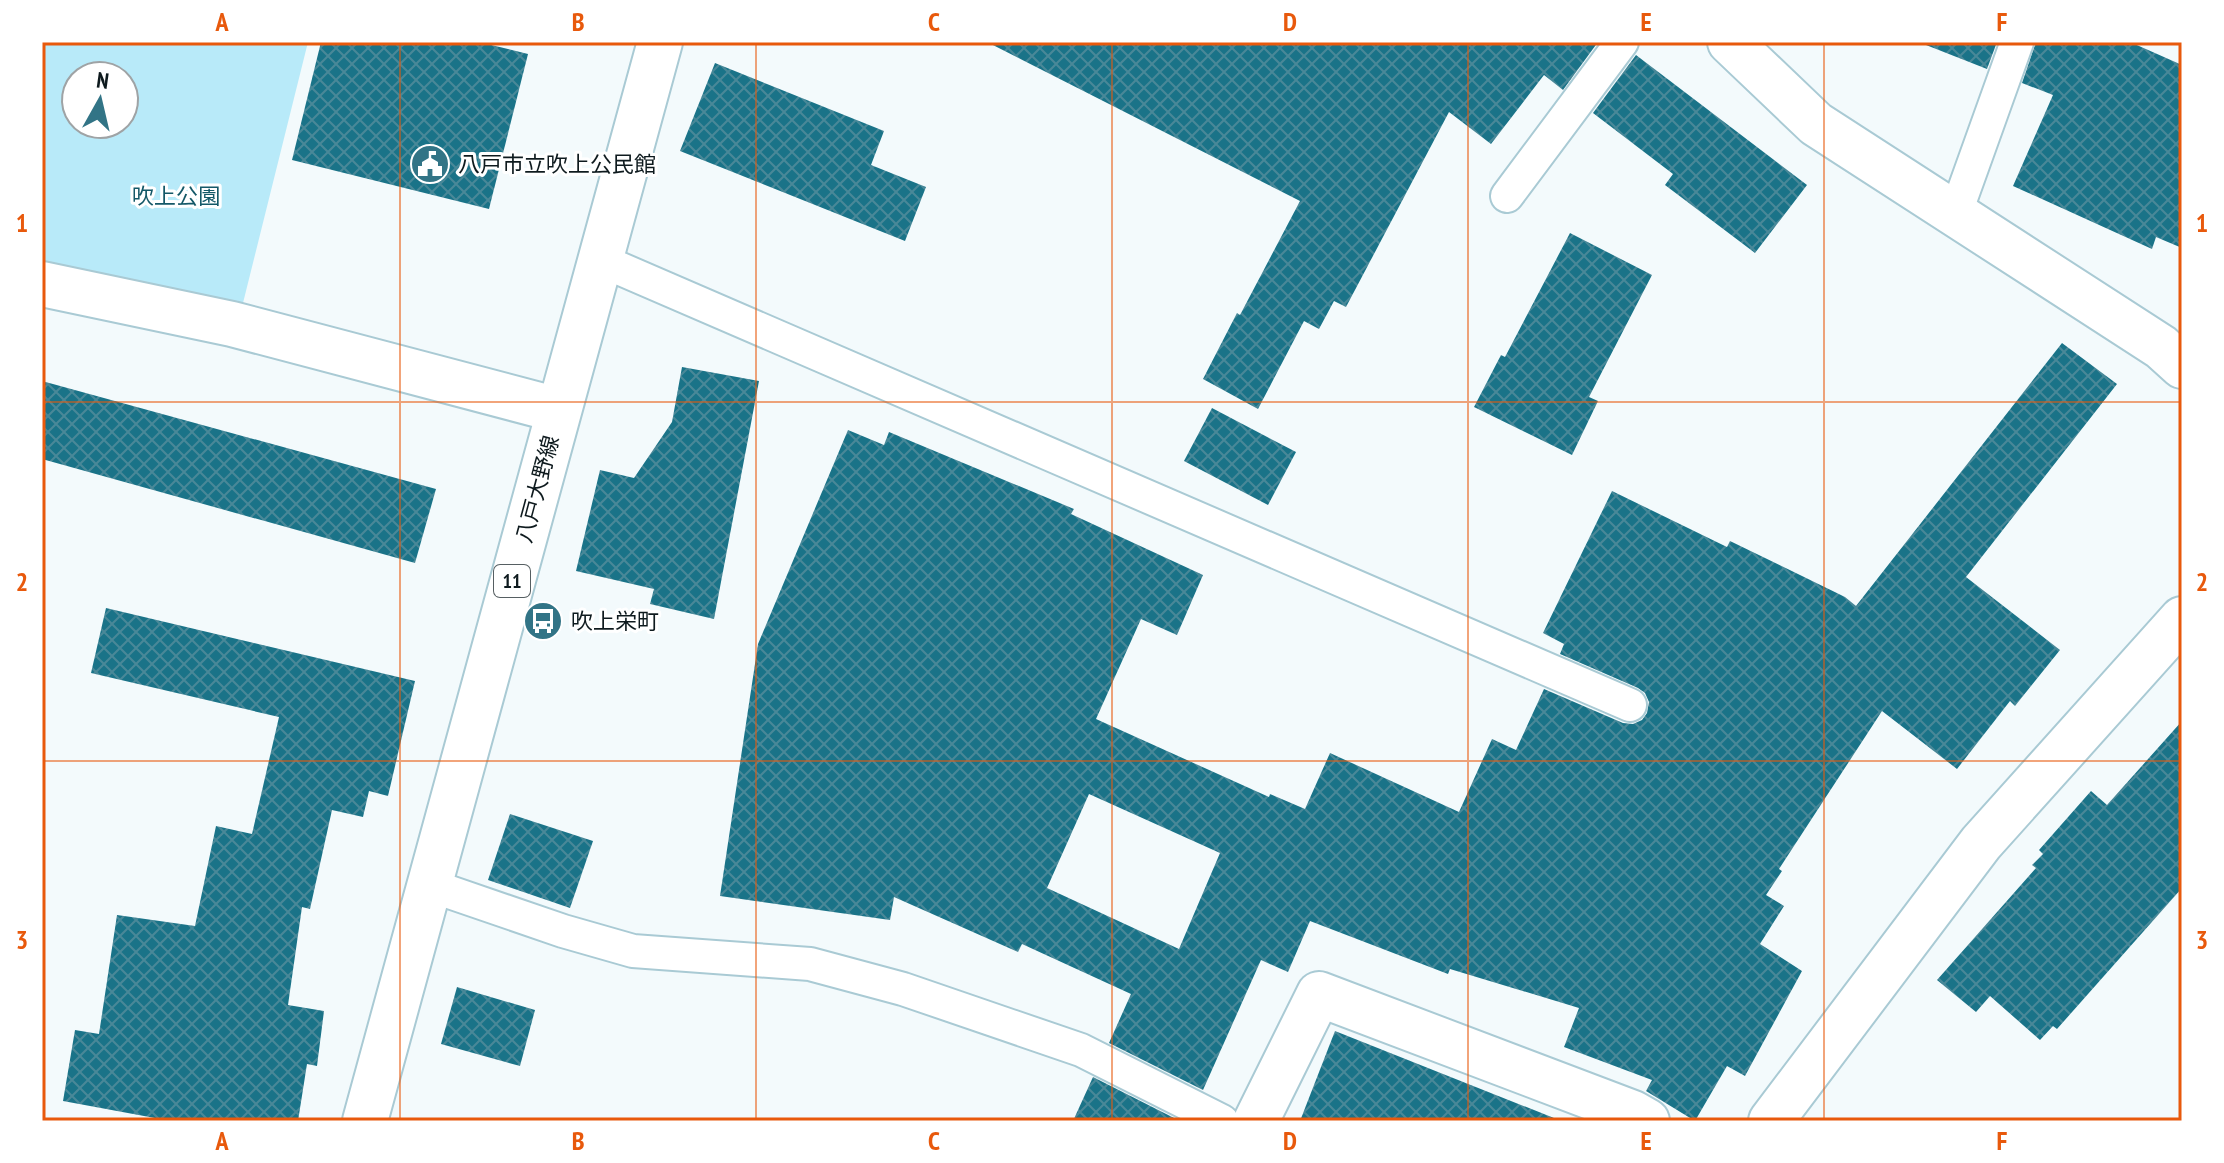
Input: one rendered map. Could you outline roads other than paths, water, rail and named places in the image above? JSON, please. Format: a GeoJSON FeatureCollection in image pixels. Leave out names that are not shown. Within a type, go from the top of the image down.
{"type":"FeatureCollection","features":[{"type":"Feature","properties":{"kind":"street","name":"八戸大野線"},"geometry":{"type":"LineString","coordinates":[[365,1121],[660,42]]}},
{"type":"Feature","properties":{"kind":"street"},"geometry":{"type":"LineString","coordinates":[[1730,42],[1816,124],[2161,347],[2182,366]]}},
{"type":"Feature","properties":{"kind":"street"},"geometry":{"type":"LineString","coordinates":[[42,284],[232,324],[558,410]]}},
{"type":"Feature","properties":{"kind":"street"},"geometry":{"type":"LineString","coordinates":[[1771,1121],[1981,843],[2182,619]]}},
{"type":"Feature","properties":{"kind":"street"},"geometry":{"type":"LineString","coordinates":[[1256,1121],[1319,994],[1633,1113],[1647,1121]]}},
{"type":"Feature","properties":{"kind":"lane"},"geometry":{"type":"LineString","coordinates":[[1507,196],[1622,42]]}},
{"type":"Feature","properties":{"kind":"lane"},"geometry":{"type":"LineString","coordinates":[[1955,215],[2017,42]]}},
{"type":"Feature","properties":{"kind":"lane"},"geometry":{"type":"LineString","coordinates":[[600,260],[1630,705]]}},
{"type":"Feature","properties":{"kind":"lane"},"geometry":{"type":"LineString","coordinates":[[429,885],[563,931],[633,951],[810,964],[903,989],[1081,1050],[1222,1121]]}},
{"type":"Feature","properties":{"kind":"place","name":"八戸市立吹上公民館"},"geometry":{"type":"Point","coordinates":[430,164]}},
{"type":"Feature","properties":{"kind":"place","name":"吹上栄町"},"geometry":{"type":"Point","coordinates":[543,621]}},
{"type":"Feature","properties":{"kind":"park label","name":"吹上公園"},"geometry":{"type":"Point","coordinates":[176,196]}}]}
